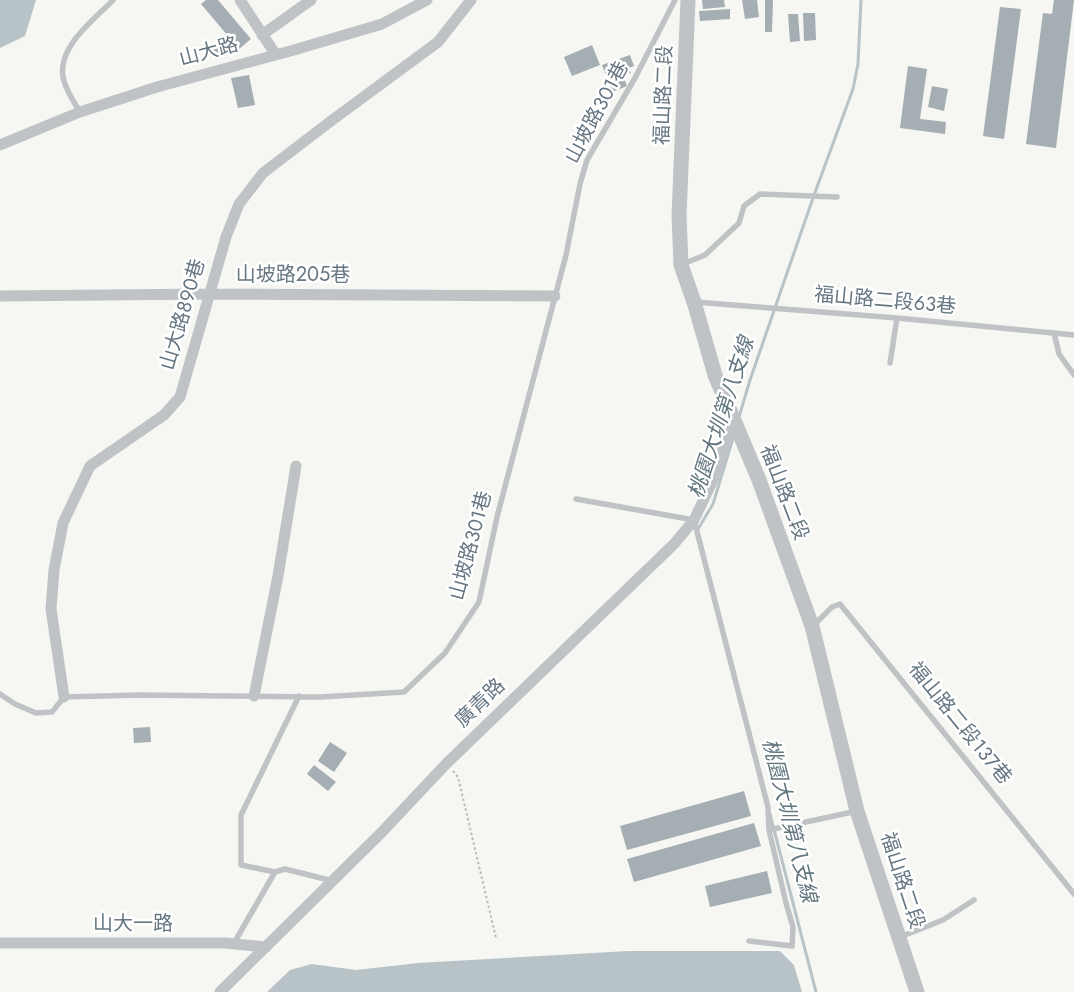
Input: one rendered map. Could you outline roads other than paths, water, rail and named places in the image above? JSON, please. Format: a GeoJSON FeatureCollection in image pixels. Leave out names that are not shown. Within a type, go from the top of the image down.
{"type":"FeatureCollection","features":[{"type":"Feature","properties":{"kind":"street"},"geometry":{"type":"LineString","coordinates":[[240,0],[276,55]]}},
{"type":"Feature","properties":{"kind":"street"},"geometry":{"type":"LineString","coordinates":[[262,35],[310,0]]}},
{"type":"Feature","properties":{"kind":"street","name":"山大路"},"geometry":{"type":"LineString","coordinates":[[0,145],[80,112],[157,86],[276,55],[382,24],[427,0]]}},
{"type":"Feature","properties":{"kind":"street","name":"山大路890巷"},"geometry":{"type":"LineString","coordinates":[[64,698],[51,608],[54,570],[62,523],[90,466],[164,415],[180,397],[226,236],[240,204],[263,174],[438,42],[471,0]]}},
{"type":"Feature","properties":{"kind":"street","name":"福山路二段"},"geometry":{"type":"LineString","coordinates":[[688,0],[679,216],[681,265],[715,375],[759,480],[812,626],[857,811],[917,992]]}},
{"type":"Feature","properties":{"kind":"street","name":"山坡路205巷"},"geometry":{"type":"LineString","coordinates":[[0,296],[210,294],[555,296]]}},
{"type":"Feature","properties":{"kind":"street","name":"廣青路"},"geometry":{"type":"LineString","coordinates":[[220,992],[381,833],[446,764],[674,544],[694,520],[714,478],[732,419]]}},
{"type":"Feature","properties":{"kind":"street"},"geometry":{"type":"LineString","coordinates":[[254,696],[278,576],[296,466]]}},
{"type":"Feature","properties":{"kind":"street","name":"山大一路"},"geometry":{"type":"LineString","coordinates":[[0,944],[234,944],[266,947]]}},
{"type":"Feature","properties":{"kind":"lane"},"geometry":{"type":"LineString","coordinates":[[80,112],[63,79],[63,61],[70,45],[113,0]]}},
{"type":"Feature","properties":{"kind":"lane","name":"山坡路301巷"},"geometry":{"type":"LineString","coordinates":[[64,698],[138,695],[320,697],[404,692],[445,654],[479,602],[500,508],[566,255],[580,184],[587,160],[635,78],[675,0]]}},
{"type":"Feature","properties":{"kind":"lane"},"geometry":{"type":"LineString","coordinates":[[681,265],[705,255],[739,223],[744,206],[760,194],[837,197]]}},
{"type":"Feature","properties":{"kind":"lane","name":"福山路二段63巷"},"geometry":{"type":"LineString","coordinates":[[694,302],[897,318],[1074,335]]}},
{"type":"Feature","properties":{"kind":"lane"},"geometry":{"type":"LineString","coordinates":[[890,363],[897,318]]}},
{"type":"Feature","properties":{"kind":"lane"},"geometry":{"type":"LineString","coordinates":[[1054,333],[1059,354],[1074,375]]}},
{"type":"Feature","properties":{"kind":"lane"},"geometry":{"type":"LineString","coordinates":[[576,499],[694,520],[768,807],[769,830],[793,927],[792,946],[749,941]]}},
{"type":"Feature","properties":{"kind":"lane","name":"福山路二段137巷"},"geometry":{"type":"LineString","coordinates":[[812,626],[832,607],[840,604],[1074,894]]}},
{"type":"Feature","properties":{"kind":"lane"},"geometry":{"type":"LineString","coordinates":[[0,694],[15,704],[36,713],[52,712],[64,698]]}},
{"type":"Feature","properties":{"kind":"lane"},"geometry":{"type":"LineString","coordinates":[[299,696],[241,814],[241,865],[275,872],[285,869],[333,881]]}},
{"type":"Feature","properties":{"kind":"lane"},"geometry":{"type":"LineString","coordinates":[[769,830],[857,811]]}},
{"type":"Feature","properties":{"kind":"lane"},"geometry":{"type":"LineString","coordinates":[[234,944],[275,872]]}},
{"type":"Feature","properties":{"kind":"lane"},"geometry":{"type":"LineString","coordinates":[[898,938],[943,920],[974,900]]}},
{"type":"Feature","properties":{"kind":"waterway","name":"桃園大圳第八支線"},"geometry":{"type":"LineString","coordinates":[[739,417],[813,198],[853,89],[858,64],[861,0]]}},
{"type":"Feature","properties":{"kind":"waterway","name":"桃園大圳第八支線"},"geometry":{"type":"LineString","coordinates":[[698,529],[713,504],[734,435]]}},
{"type":"Feature","properties":{"kind":"waterway","name":"桃園大圳第八支線"},"geometry":{"type":"LineString","coordinates":[[770,814],[816,992]]}}]}
